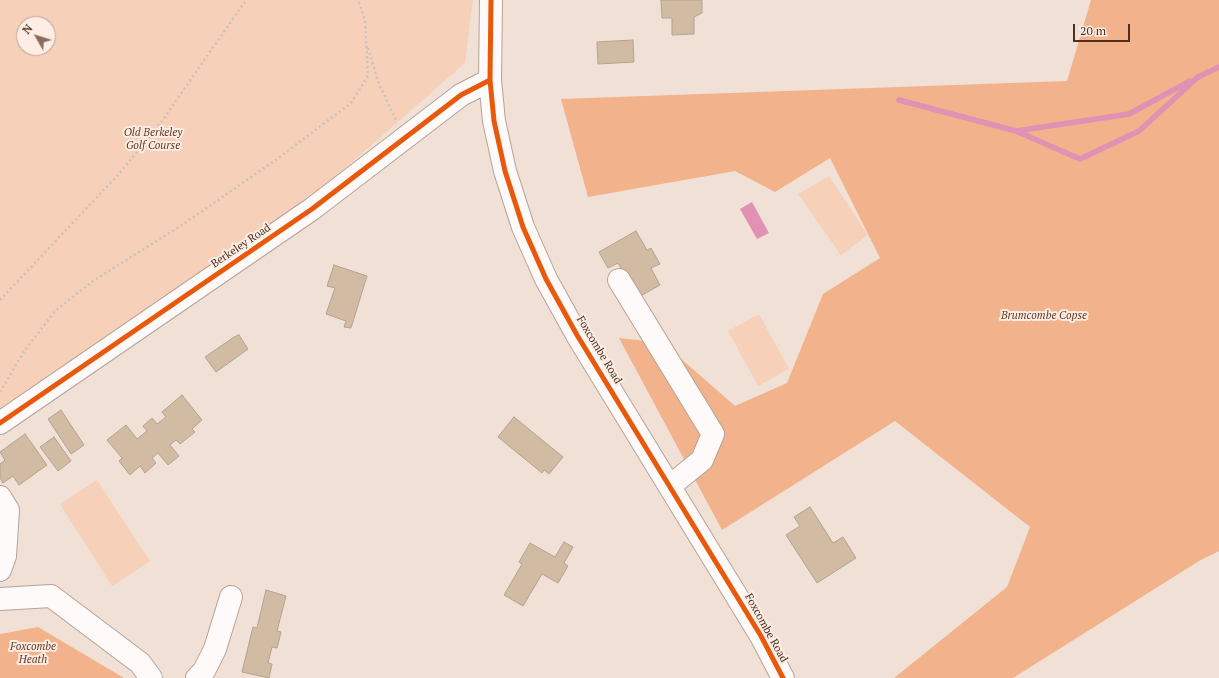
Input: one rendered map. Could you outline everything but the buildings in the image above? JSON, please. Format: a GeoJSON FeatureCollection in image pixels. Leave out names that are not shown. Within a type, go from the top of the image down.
{"type":"FeatureCollection","features":[{"type":"Feature","properties":{"kind":"street","name":"Foxcombe Road"},"geometry":{"type":"LineString","coordinates":[[491,0],[490,80],[494,121],[505,171],[523,227],[546,279],[577,335],[761,636],[783,678]]}},
{"type":"Feature","properties":{"kind":"street","name":"Berkeley Road"},"geometry":{"type":"LineString","coordinates":[[0,423],[312,209],[405,136],[461,95],[490,80]]}},
{"type":"Feature","properties":{"kind":"street"},"geometry":{"type":"LineString","coordinates":[[619,280],[713,434],[702,460],[670,486]]}},
{"type":"Feature","properties":{"kind":"street"},"geometry":{"type":"LineString","coordinates":[[0,497],[8,510],[5,556],[0,570]]}},
{"type":"Feature","properties":{"kind":"street"},"geometry":{"type":"LineString","coordinates":[[0,599],[51,596],[140,663],[151,678]]}},
{"type":"Feature","properties":{"kind":"street"},"geometry":{"type":"LineString","coordinates":[[204,674],[215,649],[231,597]]}},
{"type":"Feature","properties":{"kind":"path"},"geometry":{"type":"LineString","coordinates":[[0,300],[118,175],[162,121],[246,0]]}},
{"type":"Feature","properties":{"kind":"path"},"geometry":{"type":"LineString","coordinates":[[0,392],[24,353],[55,311],[93,281],[185,223],[265,168],[351,103],[368,76],[365,20],[358,0]]}},
{"type":"Feature","properties":{"kind":"path"},"geometry":{"type":"LineString","coordinates":[[366,42],[379,84],[405,136]]}},
{"type":"Feature","properties":{"kind":"green space","name":"Old Berkeley Golf Course"},"geometry":{"type":"Polygon","coordinates":[[[0,0],[473,0],[465,63],[308,201],[0,412],[0,0]]]}},
{"type":"Feature","properties":{"kind":"green space","name":"Brumcombe Copse"},"geometry":{"type":"Polygon","coordinates":[[[1091,0],[1219,0],[1219,551],[1199,561],[1013,678],[894,678],[1007,587],[1030,527],[895,421],[722,530],[619,338],[663,343],[735,406],[787,383],[823,294],[880,258],[830,158],[775,192],[735,171],[588,197],[561,99],[1067,81],[1091,0]]]}},
{"type":"Feature","properties":{"kind":"green space"},"geometry":{"type":"Polygon","coordinates":[[[829,176],[868,235],[841,255],[798,194],[829,176]]]}},
{"type":"Feature","properties":{"kind":"green space"},"geometry":{"type":"Polygon","coordinates":[[[759,314],[789,369],[758,386],[728,331],[759,314]]]}},
{"type":"Feature","properties":{"kind":"green space"},"geometry":{"type":"Polygon","coordinates":[[[97,480],[150,561],[112,586],[60,504],[97,480]]]}},
{"type":"Feature","properties":{"kind":"green space","name":"Foxcombe Heath"},"geometry":{"type":"Polygon","coordinates":[[[38,627],[124,678],[0,678],[0,634],[38,627]]]}},
{"type":"Feature","properties":{"kind":"shaded area"},"geometry":{"type":"Polygon","coordinates":[[[752,202],[769,233],[757,239],[740,209],[752,202]]]}},
{"type":"Feature","properties":{"kind":"waterway"},"geometry":{"type":"LineString","coordinates":[[899,100],[1016,131],[1080,159],[1139,131],[1198,77],[1219,67]]}},
{"type":"Feature","properties":{"kind":"waterway"},"geometry":{"type":"LineString","coordinates":[[1016,131],[1129,114],[1190,81]]}},
{"type":"Feature","properties":{"kind":"cycle path"},"geometry":{"type":"LineString","coordinates":[[491,0],[490,80],[494,121],[505,171],[523,227],[546,279],[577,335],[761,636],[783,678]]}},
{"type":"Feature","properties":{"kind":"cycle path"},"geometry":{"type":"LineString","coordinates":[[0,423],[312,209],[461,95],[490,80]]}}]}
